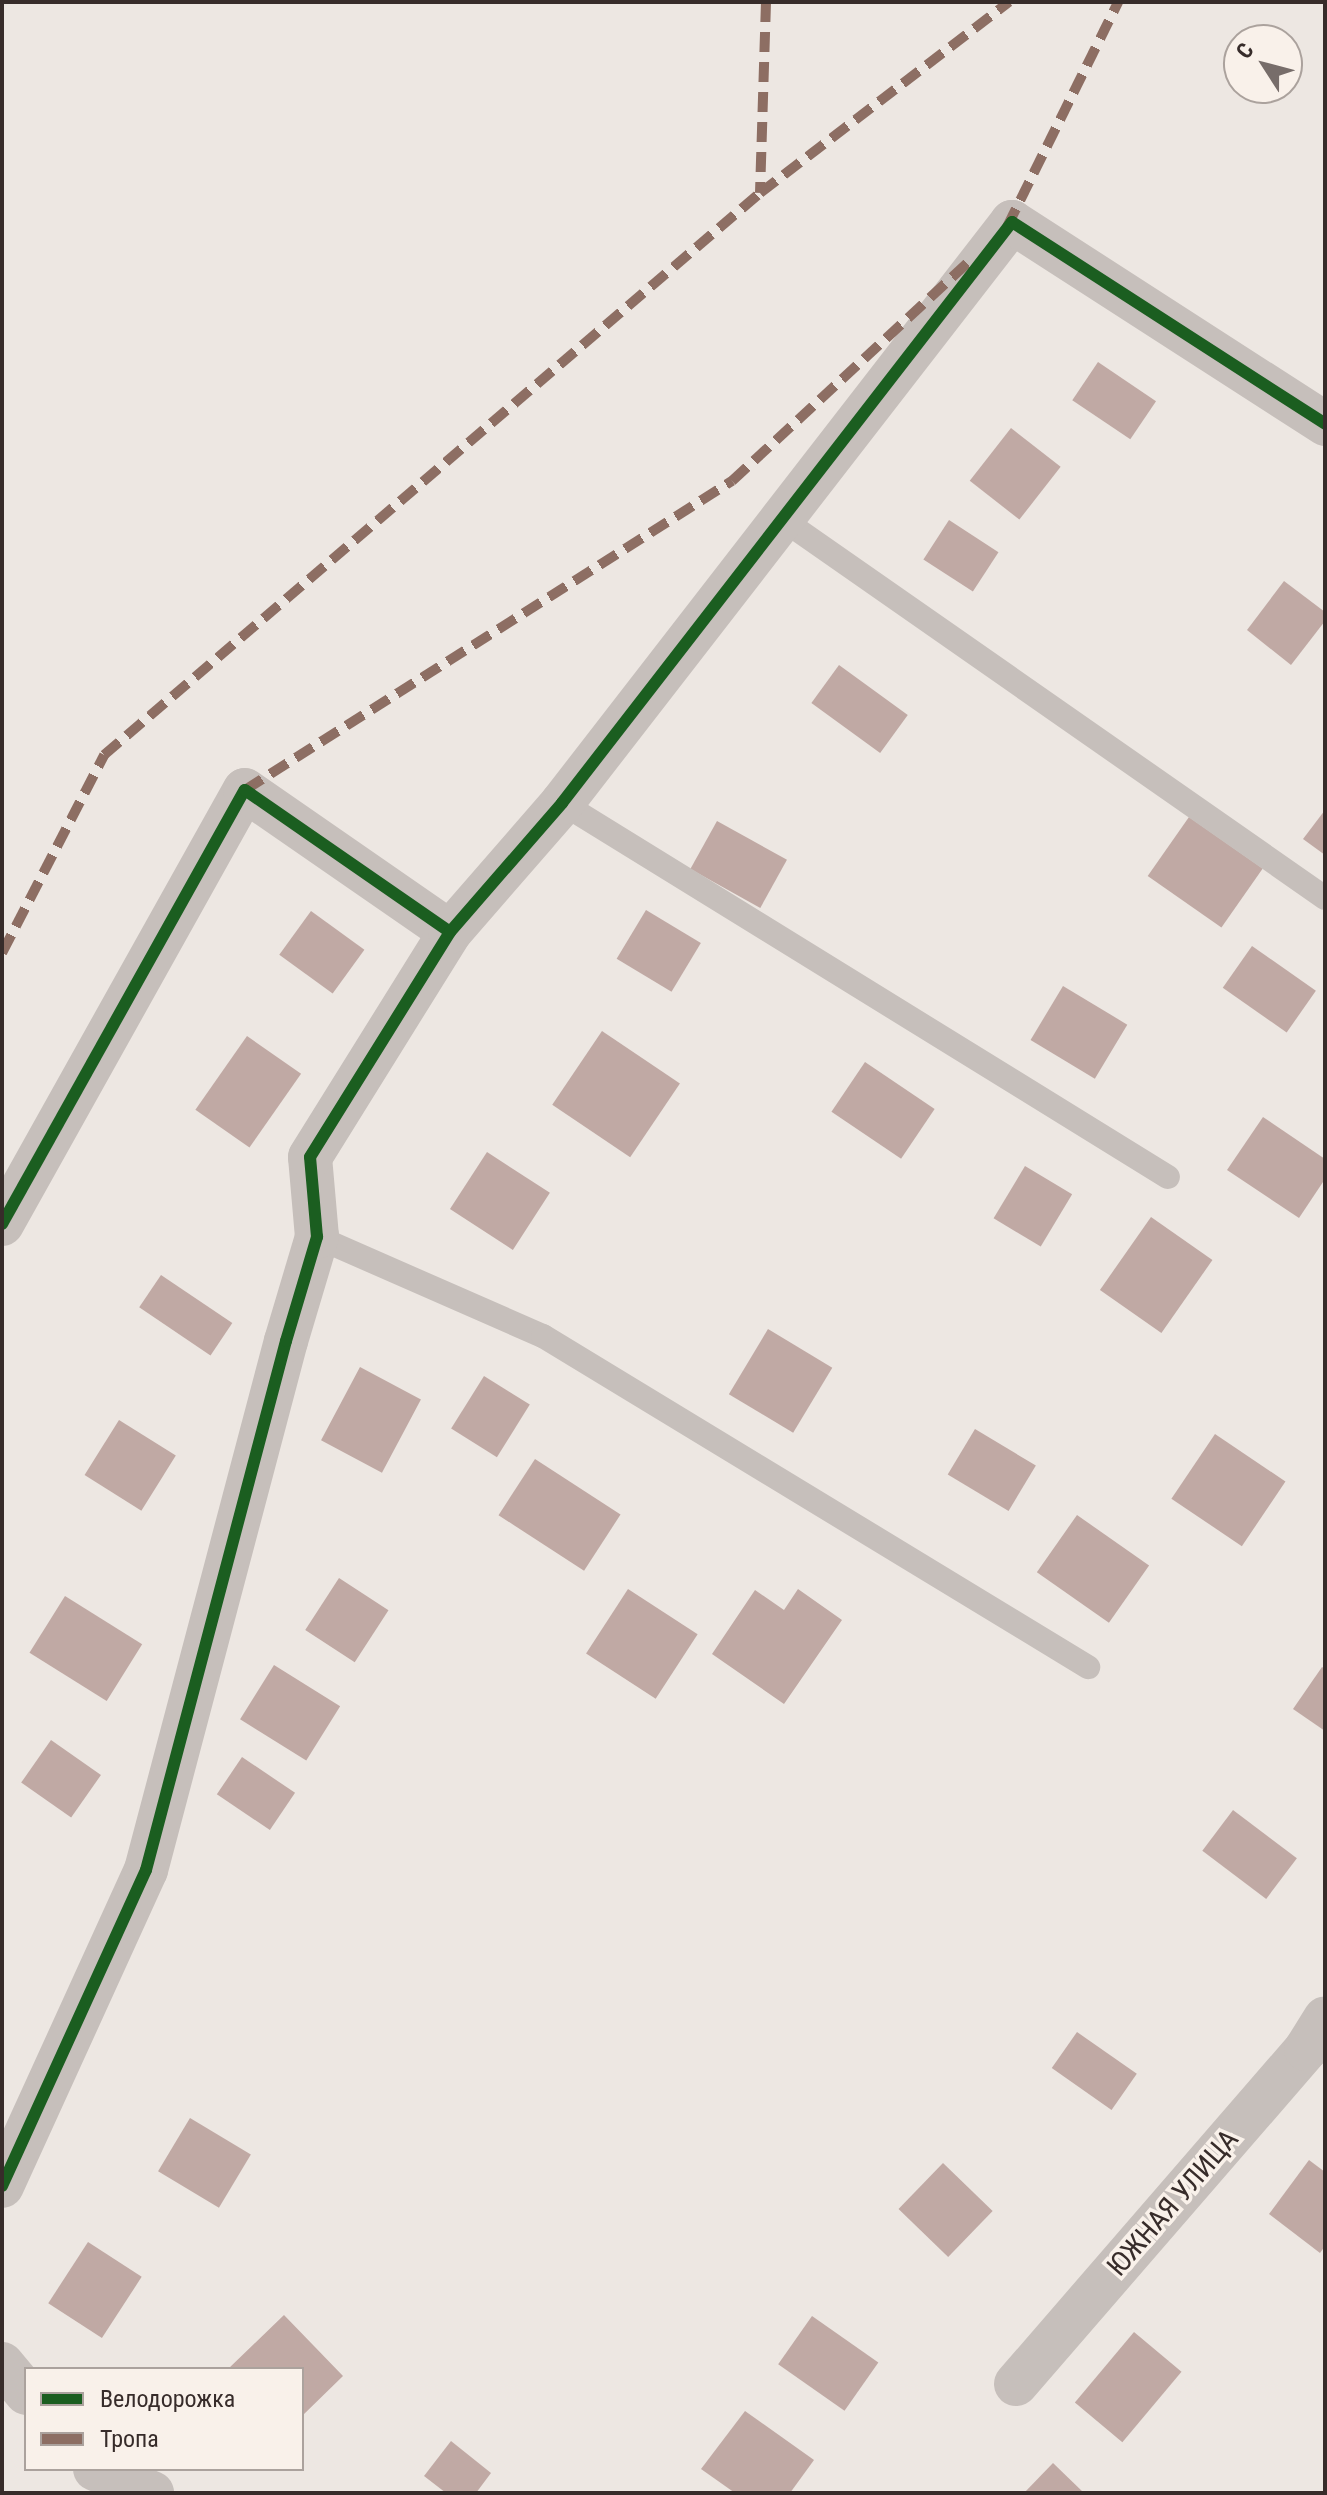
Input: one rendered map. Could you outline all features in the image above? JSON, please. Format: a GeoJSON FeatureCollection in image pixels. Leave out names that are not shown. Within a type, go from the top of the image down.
{"type":"FeatureCollection","features":[{"type":"Feature","properties":{"kind":"street"},"geometry":{"type":"LineString","coordinates":[[2,2186],[146,1870],[286,1341],[317,1237],[310,1157],[450,932],[562,803],[1012,222],[1325,424]]}},
{"type":"Feature","properties":{"kind":"street"},"geometry":{"type":"LineString","coordinates":[[2,1224],[245,790],[450,932]]}},
{"type":"Feature","properties":{"kind":"street","name":"ЮЖНАЯ УЛИЦА"},"geometry":{"type":"LineString","coordinates":[[1016,2384],[1306,2049],[1325,2018]]}},
{"type":"Feature","properties":{"kind":"street"},"geometry":{"type":"LineString","coordinates":[[2,2364],[24,2391]]}},
{"type":"Feature","properties":{"kind":"street"},"geometry":{"type":"LineString","coordinates":[[85,2471],[85,2493]]}},
{"type":"Feature","properties":{"kind":"street"},"geometry":{"type":"LineString","coordinates":[[100,2471],[152,2493]]}},
{"type":"Feature","properties":{"kind":"lane"},"geometry":{"type":"LineString","coordinates":[[782,519],[1325,898]]}},
{"type":"Feature","properties":{"kind":"lane"},"geometry":{"type":"LineString","coordinates":[[562,803],[1168,1177]]}},
{"type":"Feature","properties":{"kind":"lane"},"geometry":{"type":"LineString","coordinates":[[317,1237],[543,1336],[1088,1667]]}},
{"type":"Feature","properties":{"kind":"building"},"geometry":{"type":"Polygon","coordinates":[[[1098,362],[1156,401],[1130,439],[1072,400],[1098,362]]]}},
{"type":"Feature","properties":{"kind":"building"},"geometry":{"type":"Polygon","coordinates":[[[1011,428],[1061,467],[1019,520],[970,481],[1011,428]]]}},
{"type":"Feature","properties":{"kind":"building"},"geometry":{"type":"Polygon","coordinates":[[[949,520],[998,552],[973,592],[923,559],[949,520]]]}},
{"type":"Feature","properties":{"kind":"building"},"geometry":{"type":"Polygon","coordinates":[[[1284,581],[1325,612],[1325,621],[1291,665],[1247,630],[1284,581]]]}},
{"type":"Feature","properties":{"kind":"building"},"geometry":{"type":"Polygon","coordinates":[[[839,665],[908,715],[880,753],[811,703],[839,665]]]}},
{"type":"Feature","properties":{"kind":"building"},"geometry":{"type":"Polygon","coordinates":[[[1325,810],[1325,855],[1303,839],[1325,810]]]}},
{"type":"Feature","properties":{"kind":"building"},"geometry":{"type":"Polygon","coordinates":[[[1189,817],[1263,869],[1221,928],[1148,876],[1189,817]]]}},
{"type":"Feature","properties":{"kind":"building"},"geometry":{"type":"Polygon","coordinates":[[[717,821],[787,860],[760,908],[690,869],[717,821]]]}},
{"type":"Feature","properties":{"kind":"building"},"geometry":{"type":"Polygon","coordinates":[[[646,910],[701,943],[672,992],[617,959],[646,910]]]}},
{"type":"Feature","properties":{"kind":"building"},"geometry":{"type":"Polygon","coordinates":[[[311,911],[364,950],[333,993],[279,955],[311,911]]]}},
{"type":"Feature","properties":{"kind":"building"},"geometry":{"type":"Polygon","coordinates":[[[1252,946],[1316,991],[1287,1033],[1223,988],[1252,946]]]}},
{"type":"Feature","properties":{"kind":"building"},"geometry":{"type":"Polygon","coordinates":[[[1063,986],[1127,1025],[1095,1079],[1031,1040],[1063,986]]]}},
{"type":"Feature","properties":{"kind":"building"},"geometry":{"type":"Polygon","coordinates":[[[602,1031],[680,1084],[630,1157],[552,1105],[602,1031]]]}},
{"type":"Feature","properties":{"kind":"building"},"geometry":{"type":"Polygon","coordinates":[[[247,1036],[301,1074],[249,1148],[195,1110],[247,1036]]]}},
{"type":"Feature","properties":{"kind":"building"},"geometry":{"type":"Polygon","coordinates":[[[865,1062],[935,1109],[901,1159],[831,1112],[865,1062]]]}},
{"type":"Feature","properties":{"kind":"building"},"geometry":{"type":"Polygon","coordinates":[[[1263,1117],[1325,1159],[1325,1179],[1299,1218],[1227,1170],[1263,1117]]]}},
{"type":"Feature","properties":{"kind":"building"},"geometry":{"type":"Polygon","coordinates":[[[487,1152],[550,1193],[513,1250],[450,1209],[487,1152]]]}},
{"type":"Feature","properties":{"kind":"building"},"geometry":{"type":"Polygon","coordinates":[[[1025,1166],[1072,1194],[1041,1247],[994,1218],[1025,1166]]]}},
{"type":"Feature","properties":{"kind":"building"},"geometry":{"type":"Polygon","coordinates":[[[1151,1217],[1212,1260],[1161,1333],[1100,1290],[1151,1217]]]}},
{"type":"Feature","properties":{"kind":"building"},"geometry":{"type":"Polygon","coordinates":[[[161,1275],[232,1323],[210,1355],[139,1307],[161,1275]]]}},
{"type":"Feature","properties":{"kind":"building"},"geometry":{"type":"Polygon","coordinates":[[[768,1329],[832,1368],[793,1433],[729,1394],[768,1329]]]}},
{"type":"Feature","properties":{"kind":"building"},"geometry":{"type":"Polygon","coordinates":[[[360,1367],[421,1399],[382,1473],[321,1440],[360,1367]]]}},
{"type":"Feature","properties":{"kind":"building"},"geometry":{"type":"Polygon","coordinates":[[[484,1376],[530,1405],[497,1457],[451,1429],[484,1376]]]}},
{"type":"Feature","properties":{"kind":"building"},"geometry":{"type":"Polygon","coordinates":[[[119,1420],[176,1456],[141,1511],[85,1475],[119,1420]]]}},
{"type":"Feature","properties":{"kind":"building"},"geometry":{"type":"Polygon","coordinates":[[[975,1429],[1036,1466],[1009,1511],[948,1474],[975,1429]]]}},
{"type":"Feature","properties":{"kind":"building"},"geometry":{"type":"Polygon","coordinates":[[[1215,1434],[1285,1482],[1242,1546],[1171,1499],[1215,1434]]]}},
{"type":"Feature","properties":{"kind":"building"},"geometry":{"type":"Polygon","coordinates":[[[535,1459],[621,1515],[584,1571],[499,1515],[535,1459]]]}},
{"type":"Feature","properties":{"kind":"building"},"geometry":{"type":"Polygon","coordinates":[[[1077,1515],[1149,1565],[1109,1623],[1037,1572],[1077,1515]]]}},
{"type":"Feature","properties":{"kind":"building"},"geometry":{"type":"Polygon","coordinates":[[[339,1578],[388,1610],[355,1662],[305,1630],[339,1578]]]}},
{"type":"Feature","properties":{"kind":"building"},"geometry":{"type":"Polygon","coordinates":[[[628,1589],[698,1634],[656,1699],[586,1654],[628,1589]]]}},
{"type":"Feature","properties":{"kind":"building"},"geometry":{"type":"Polygon","coordinates":[[[798,1589],[842,1620],[784,1704],[712,1654],[755,1590],[784,1610],[798,1589]]]}},
{"type":"Feature","properties":{"kind":"building"},"geometry":{"type":"Polygon","coordinates":[[[65,1596],[142,1644],[107,1701],[29,1653],[65,1596]]]}},
{"type":"Feature","properties":{"kind":"building"},"geometry":{"type":"Polygon","coordinates":[[[274,1665],[340,1706],[306,1761],[240,1719],[274,1665]]]}},
{"type":"Feature","properties":{"kind":"building"},"geometry":{"type":"Polygon","coordinates":[[[1322,1667],[1325,1669],[1325,1731],[1293,1709],[1322,1667]]]}},
{"type":"Feature","properties":{"kind":"building"},"geometry":{"type":"Polygon","coordinates":[[[51,1740],[101,1775],[71,1818],[21,1783],[51,1740]]]}},
{"type":"Feature","properties":{"kind":"building"},"geometry":{"type":"Polygon","coordinates":[[[242,1757],[295,1793],[270,1830],[217,1794],[242,1757]]]}},
{"type":"Feature","properties":{"kind":"building"},"geometry":{"type":"Polygon","coordinates":[[[1233,1810],[1297,1858],[1266,1899],[1202,1851],[1233,1810]]]}},
{"type":"Feature","properties":{"kind":"building"},"geometry":{"type":"Polygon","coordinates":[[[1077,2032],[1137,2074],[1112,2110],[1052,2068],[1077,2032]]]}},
{"type":"Feature","properties":{"kind":"building"},"geometry":{"type":"Polygon","coordinates":[[[190,2118],[251,2155],[219,2208],[158,2171],[190,2118]]]}},
{"type":"Feature","properties":{"kind":"building"},"geometry":{"type":"Polygon","coordinates":[[[1309,2160],[1325,2172],[1325,2246],[1320,2253],[1269,2214],[1309,2160]]]}},
{"type":"Feature","properties":{"kind":"building"},"geometry":{"type":"Polygon","coordinates":[[[943,2163],[993,2211],[948,2257],[899,2209],[943,2163]]]}},
{"type":"Feature","properties":{"kind":"building"},"geometry":{"type":"Polygon","coordinates":[[[88,2242],[142,2277],[102,2338],[48,2303],[88,2242]]]}},
{"type":"Feature","properties":{"kind":"building"},"geometry":{"type":"Polygon","coordinates":[[[284,2315],[343,2376],[304,2414],[304,2367],[230,2367],[284,2315]]]}},
{"type":"Feature","properties":{"kind":"building"},"geometry":{"type":"Polygon","coordinates":[[[812,2316],[878,2362],[845,2411],[778,2364],[812,2316]]]}},
{"type":"Feature","properties":{"kind":"building"},"geometry":{"type":"Polygon","coordinates":[[[1134,2332],[1181,2372],[1122,2442],[1075,2402],[1134,2332]]]}},
{"type":"Feature","properties":{"kind":"building"},"geometry":{"type":"Polygon","coordinates":[[[745,2411],[814,2460],[790,2493],[735,2493],[701,2469],[745,2411]]]}},
{"type":"Feature","properties":{"kind":"building"},"geometry":{"type":"Polygon","coordinates":[[[451,2441],[491,2473],[476,2493],[446,2493],[424,2476],[451,2441]]]}},
{"type":"Feature","properties":{"kind":"building"},"geometry":{"type":"Polygon","coordinates":[[[1053,2463],[1084,2493],[1024,2493],[1053,2463]]]}},
{"type":"Feature","properties":{"kind":"marked path"},"geometry":{"type":"LineString","coordinates":[[766,2],[760,193],[1009,2]]}},
{"type":"Feature","properties":{"kind":"marked path"},"geometry":{"type":"LineString","coordinates":[[1007,227],[1118,2]]}},
{"type":"Feature","properties":{"kind":"marked path"},"geometry":{"type":"LineString","coordinates":[[2,953],[104,755],[760,193]]}},
{"type":"Feature","properties":{"kind":"marked path"},"geometry":{"type":"LineString","coordinates":[[245,790],[732,481],[971,260]]}},
{"type":"Feature","properties":{"kind":"cycle path"},"geometry":{"type":"LineString","coordinates":[[2,2186],[146,1870],[286,1341],[317,1237],[310,1157],[450,932],[562,803],[1012,222],[1325,424]]}},
{"type":"Feature","properties":{"kind":"cycle path"},"geometry":{"type":"LineString","coordinates":[[2,1224],[245,790],[450,932]]}}]}
